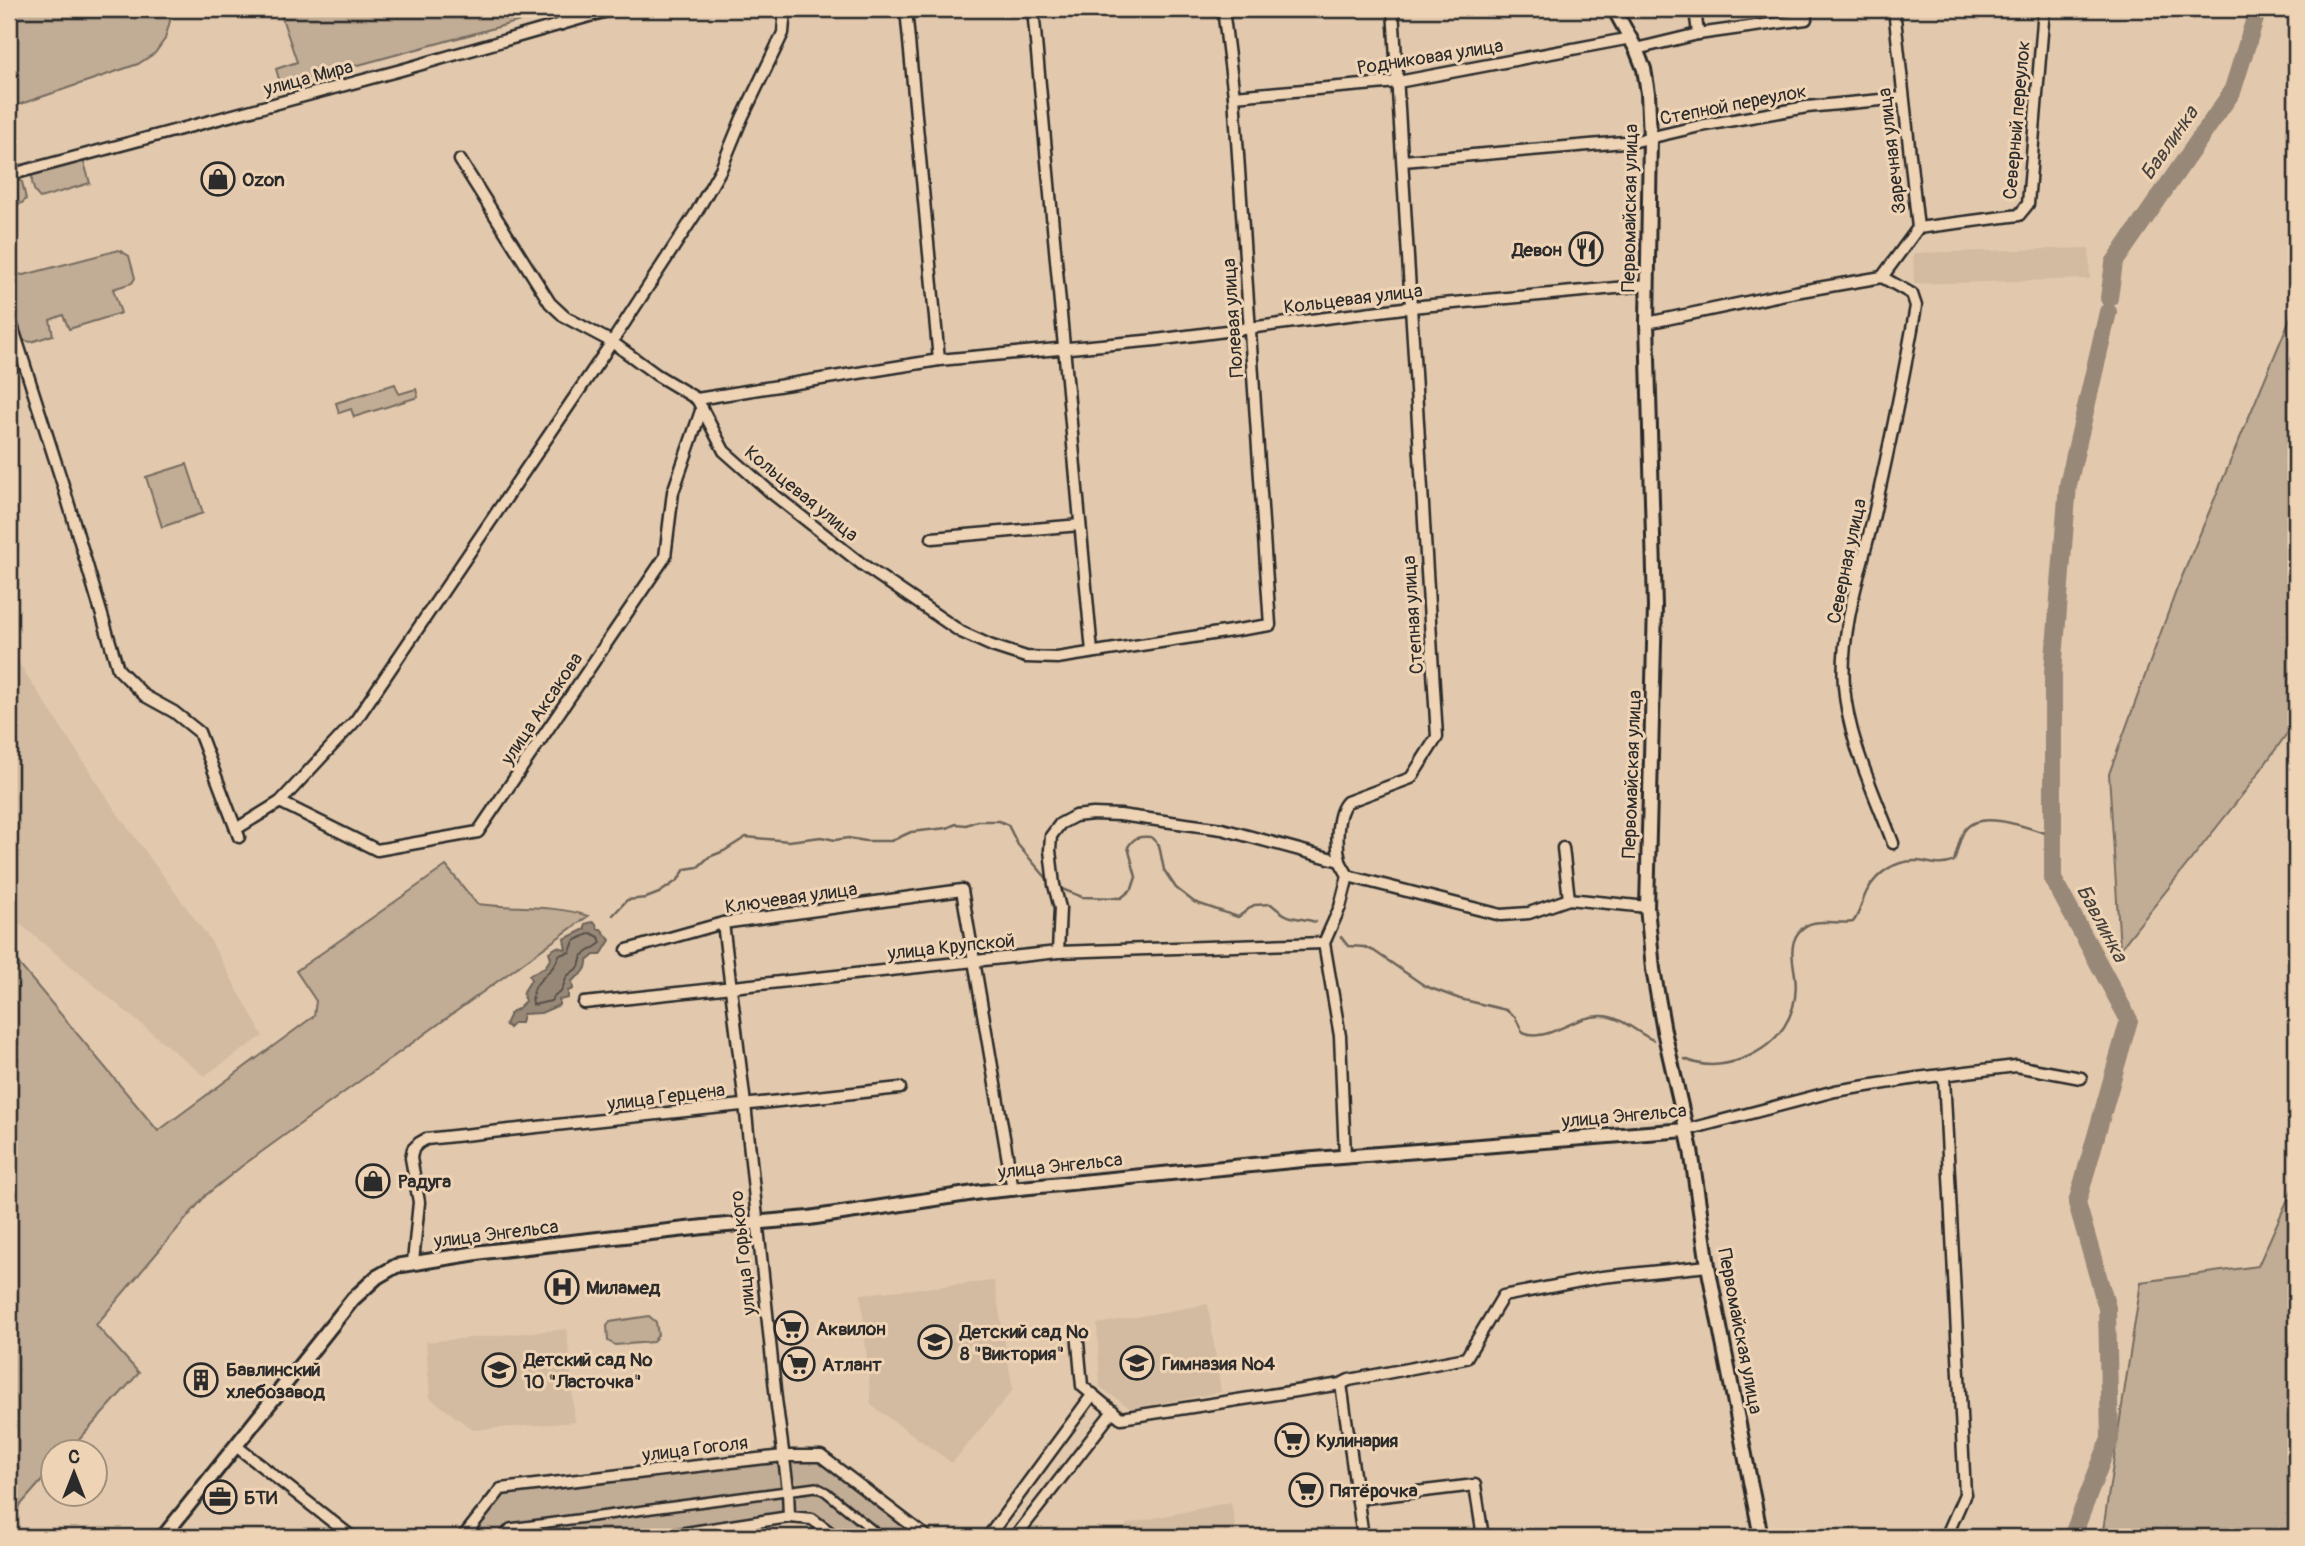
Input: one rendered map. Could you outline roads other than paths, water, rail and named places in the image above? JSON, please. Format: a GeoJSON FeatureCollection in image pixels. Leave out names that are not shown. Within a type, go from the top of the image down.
{"type":"FeatureCollection","features":[{"type":"Feature","properties":{"kind":"street"},"geometry":{"type":"LineString","coordinates":[[562,24],[568,9]]}},
{"type":"Feature","properties":{"kind":"street","name":"улица Мира"},"geometry":{"type":"LineString","coordinates":[[9,175],[401,70],[614,9]]}},
{"type":"Feature","properties":{"kind":"street"},"geometry":{"type":"LineString","coordinates":[[9,316],[118,669],[145,696],[174,712],[198,732],[237,833],[280,803],[356,720],[612,342],[696,213],[721,169],[783,33],[785,9]]}},
{"type":"Feature","properties":{"kind":"street"},"geometry":{"type":"LineString","coordinates":[[906,9],[939,360]]}},
{"type":"Feature","properties":{"kind":"street"},"geometry":{"type":"LineString","coordinates":[[1033,9],[1092,652]]}},
{"type":"Feature","properties":{"kind":"street","name":"Полевая улица"},"geometry":{"type":"LineString","coordinates":[[1223,9],[1234,96],[1270,625]]}},
{"type":"Feature","properties":{"kind":"street","name":"Степная улица"},"geometry":{"type":"LineString","coordinates":[[1348,876],[1340,861],[1340,809],[1347,802],[1411,778],[1437,737],[1393,9]]}},
{"type":"Feature","properties":{"kind":"street","name":"Первомайская улица"},"geometry":{"type":"LineString","coordinates":[[1615,9],[1644,69],[1650,138],[1647,323],[1655,607],[1647,907],[1653,969],[1686,1130],[1761,1537]]}},
{"type":"Feature","properties":{"kind":"street"},"geometry":{"type":"LineString","coordinates":[[1695,9],[1698,34]]}},
{"type":"Feature","properties":{"kind":"street","name":"Заречная улица"},"geometry":{"type":"LineString","coordinates":[[1882,277],[1918,228],[1894,9]]}},
{"type":"Feature","properties":{"kind":"street","name":"Северный переулок"},"geometry":{"type":"LineString","coordinates":[[1918,228],[2019,215],[2028,204],[2044,9]]}},
{"type":"Feature","properties":{"kind":"street","name":"Родниковая улица"},"geometry":{"type":"LineString","coordinates":[[1234,96],[1398,82],[1805,14]]}},
{"type":"Feature","properties":{"kind":"street","name":"Степной переулок"},"geometry":{"type":"LineString","coordinates":[[1403,161],[1650,138],[1700,125],[1807,107],[1902,98]]}},
{"type":"Feature","properties":{"kind":"street"},"geometry":{"type":"LineString","coordinates":[[460,160],[550,303],[565,317],[612,342],[699,404]]}},
{"type":"Feature","properties":{"kind":"street"},"geometry":{"type":"LineString","coordinates":[[1647,323],[1794,292],[1882,277]]}},
{"type":"Feature","properties":{"kind":"street","name":"Северная улица"},"geometry":{"type":"LineString","coordinates":[[1882,277],[1912,293],[1916,306],[1897,414],[1850,617],[1843,684],[1855,741],[1893,843]]}},
{"type":"Feature","properties":{"kind":"street","name":"Кольцевая улица"},"geometry":{"type":"LineString","coordinates":[[1270,625],[1057,658],[1026,657],[992,646],[961,632],[863,565],[768,490],[724,452],[699,404],[939,360],[1156,340],[1411,307],[1648,285]]}},
{"type":"Feature","properties":{"kind":"street","name":"улица Аксакова"},"geometry":{"type":"LineString","coordinates":[[280,803],[377,850],[478,832],[665,557],[673,492],[699,404]]}},
{"type":"Feature","properties":{"kind":"street"},"geometry":{"type":"LineString","coordinates":[[932,538],[1080,525]]}},
{"type":"Feature","properties":{"kind":"street"},"geometry":{"type":"LineString","coordinates":[[1058,953],[1060,908],[1051,861],[1051,836],[1060,824],[1075,816],[1120,815],[1222,829],[1340,861]]}},
{"type":"Feature","properties":{"kind":"street"},"geometry":{"type":"LineString","coordinates":[[1563,848],[1569,899]]}},
{"type":"Feature","properties":{"kind":"street"},"geometry":{"type":"LineString","coordinates":[[1345,1156],[1340,1036],[1324,943],[1340,907],[1348,876],[1501,915],[1530,913],[1569,899],[1647,907]]}},
{"type":"Feature","properties":{"kind":"street","name":"Ключевая улица"},"geometry":{"type":"LineString","coordinates":[[627,950],[723,923],[962,890],[975,962]]}},
{"type":"Feature","properties":{"kind":"street","name":"улица Горького"},"geometry":{"type":"LineString","coordinates":[[723,923],[789,1517]]}},
{"type":"Feature","properties":{"kind":"street","name":"улица Крупской"},"geometry":{"type":"LineString","coordinates":[[584,1003],[1058,953],[1324,943]]}},
{"type":"Feature","properties":{"kind":"street"},"geometry":{"type":"LineString","coordinates":[[975,962],[1013,1190]]}},
{"type":"Feature","properties":{"kind":"street","name":"улица Энгельса"},"geometry":{"type":"LineString","coordinates":[[163,1537],[353,1299],[377,1277],[396,1266],[483,1252],[809,1218],[981,1192],[1345,1156],[1686,1130],[1835,1091],[2016,1066],[2081,1078]]}},
{"type":"Feature","properties":{"kind":"street"},"geometry":{"type":"LineString","coordinates":[[1944,1076],[1965,1494],[1946,1537]]}},
{"type":"Feature","properties":{"kind":"street","name":"улица Герцена"},"geometry":{"type":"LineString","coordinates":[[413,1262],[419,1202],[411,1158],[419,1143],[436,1138],[900,1088]]}},
{"type":"Feature","properties":{"kind":"street"},"geometry":{"type":"LineString","coordinates":[[1077,1332],[1082,1386],[1121,1418],[1341,1384],[1349,1380],[1465,1358],[1503,1296],[1602,1277],[1709,1266]]}},
{"type":"Feature","properties":{"kind":"street"},"geometry":{"type":"LineString","coordinates":[[1341,1384],[1363,1537]]}},
{"type":"Feature","properties":{"kind":"street"},"geometry":{"type":"LineString","coordinates":[[988,1537],[1093,1394]]}},
{"type":"Feature","properties":{"kind":"street"},"geometry":{"type":"LineString","coordinates":[[1015,1537],[1113,1411]]}},
{"type":"Feature","properties":{"kind":"street"},"geometry":{"type":"LineString","coordinates":[[236,1446],[352,1537]]}},
{"type":"Feature","properties":{"kind":"street","name":"улица Гоголя"},"geometry":{"type":"LineString","coordinates":[[463,1537],[501,1489],[783,1456],[821,1456],[927,1537]]}},
{"type":"Feature","properties":{"kind":"street"},"geometry":{"type":"LineString","coordinates":[[1357,1499],[1475,1485],[1483,1537]]}},
{"type":"Feature","properties":{"kind":"street"},"geometry":{"type":"LineString","coordinates":[[502,1537],[510,1528],[816,1487],[826,1492],[881,1537]]}},
{"type":"Feature","properties":{"kind":"street"},"geometry":{"type":"LineString","coordinates":[[660,1537],[789,1517],[812,1519],[836,1537]]}},
{"type":"Feature","properties":{"kind":"water"},"geometry":{"type":"Polygon","coordinates":[[[592,922],[610,940],[601,955],[594,955],[587,961],[584,971],[572,981],[573,989],[568,991],[568,998],[559,1000],[559,1005],[541,1013],[523,1014],[521,1023],[514,1023],[509,1028],[505,1024],[511,1012],[525,1001],[523,993],[531,980],[529,975],[545,967],[551,958],[549,952],[557,947],[566,949],[564,939],[585,929],[585,924],[592,922]]]}},
{"type":"Feature","properties":{"kind":"waterway","name":"Бавлинка"},"geometry":{"type":"LineString","coordinates":[[2109,298],[2114,263],[2232,92],[2258,9]]}},
{"type":"Feature","properties":{"kind":"waterway","name":"Бавлинка"},"geometry":{"type":"LineString","coordinates":[[2072,1537],[2110,1439],[2107,1308],[2077,1203],[2129,1020],[2053,879],[2053,672],[2068,485],[2108,312]]}},
{"type":"Feature","properties":{"kind":"waterway"},"geometry":{"type":"LineString","coordinates":[[613,915],[627,900],[646,898],[659,893],[678,880],[685,869],[698,867],[709,857],[746,837],[789,841],[821,837],[835,840],[848,838],[891,841],[911,832],[947,828],[956,824],[966,825],[977,821],[999,821],[1008,825],[1018,845],[1049,881]]}},
{"type":"Feature","properties":{"kind":"waterway"},"geometry":{"type":"LineString","coordinates":[[1685,1059],[1706,1065],[1728,1063],[1755,1053],[1776,1037],[1794,1003],[1796,989],[1793,948],[1798,933],[1803,927],[1816,922],[1853,922],[1871,885],[1881,873],[1894,865],[1909,861],[1940,864],[1954,861],[1963,833],[1970,825],[1980,821],[2005,822],[2053,836]]}},
{"type":"Feature","properties":{"kind":"waterway"},"geometry":{"type":"LineString","coordinates":[[1057,887],[1082,897],[1121,898],[1132,889],[1136,877],[1128,847],[1137,838],[1151,837],[1159,845],[1164,870],[1176,888],[1194,902],[1238,917],[1254,905],[1271,904],[1287,916],[1316,922]]}},
{"type":"Feature","properties":{"kind":"waterway"},"geometry":{"type":"LineString","coordinates":[[1341,937],[1348,946],[1365,947],[1374,951],[1425,986],[1460,999],[1506,1010],[1515,1017],[1523,1033],[1542,1035],[1582,1019],[1603,1016],[1623,1022],[1653,1040]]}},
{"type":"Feature","properties":{"kind":"place","name":"Ozon"},"geometry":{"type":"Point","coordinates":[218,179]}},
{"type":"Feature","properties":{"kind":"place","name":"Девон"},"geometry":{"type":"Point","coordinates":[1586,249]}},
{"type":"Feature","properties":{"kind":"place","name":"Радуга"},"geometry":{"type":"Point","coordinates":[373,1181]}},
{"type":"Feature","properties":{"kind":"place","name":"Миламед"},"geometry":{"type":"Point","coordinates":[562,1287]}},
{"type":"Feature","properties":{"kind":"place","name":"Аквилон"},"geometry":{"type":"Point","coordinates":[791,1328]}},
{"type":"Feature","properties":{"kind":"place","name":"Детский сад № 8 \"Виктория\""},"geometry":{"type":"Point","coordinates":[935,1342]}},
{"type":"Feature","properties":{"kind":"place","name":"Гимназия №4"},"geometry":{"type":"Point","coordinates":[1137,1363]}},
{"type":"Feature","properties":{"kind":"place","name":"Атлант"},"geometry":{"type":"Point","coordinates":[798,1364]}},
{"type":"Feature","properties":{"kind":"place","name":"Детский сад № 10 \"Ласточка\""},"geometry":{"type":"Point","coordinates":[499,1370]}},
{"type":"Feature","properties":{"kind":"place","name":"Бавлинский хлебозавод"},"geometry":{"type":"Point","coordinates":[201,1380]}},
{"type":"Feature","properties":{"kind":"place","name":"Кулинария"},"geometry":{"type":"Point","coordinates":[1292,1440]}},
{"type":"Feature","properties":{"kind":"place","name":"Пятёрочка"},"geometry":{"type":"Point","coordinates":[1306,1490]}},
{"type":"Feature","properties":{"kind":"place","name":"БТИ"},"geometry":{"type":"Point","coordinates":[220,1497]}}]}
